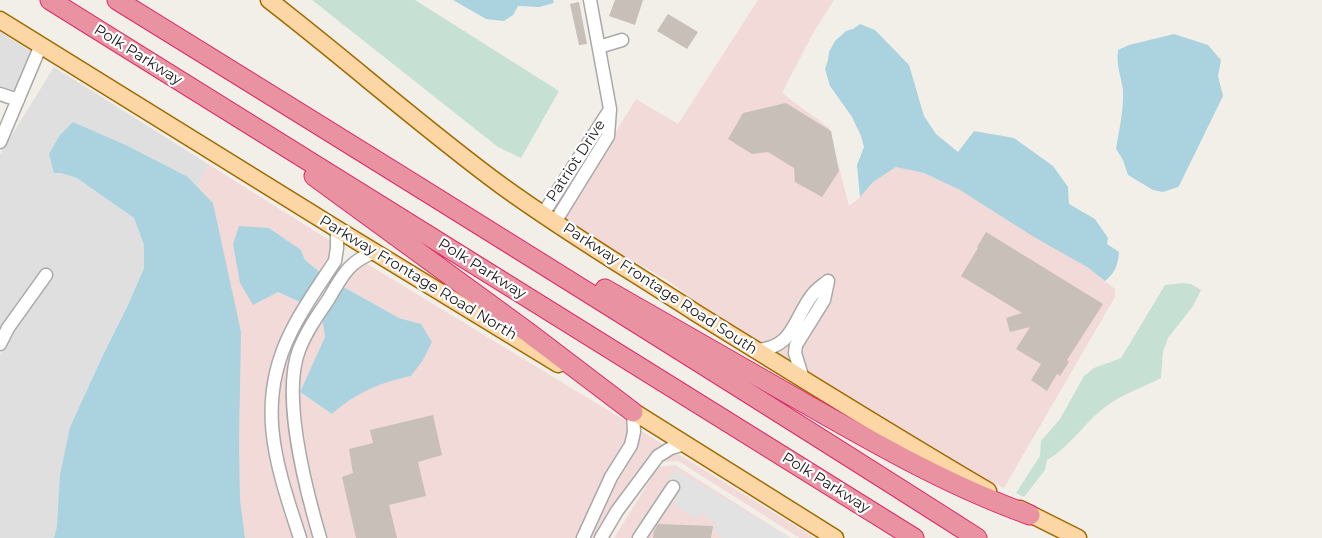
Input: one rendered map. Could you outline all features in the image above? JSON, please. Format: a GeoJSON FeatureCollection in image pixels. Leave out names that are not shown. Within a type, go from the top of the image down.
{"type":"FeatureCollection","features":[{"type":"Feature","properties":{"kind":"highway","name":"Polk Parkway"},"geometry":{"type":"LineString","coordinates":[[50,0],[914,538]]}},
{"type":"Feature","properties":{"kind":"highway"},"geometry":{"type":"LineString","coordinates":[[117,0],[385,165],[977,538]]}},
{"type":"Feature","properties":{"kind":"highway"},"geometry":{"type":"LineString","coordinates":[[224,107],[349,202],[529,332],[633,412]]}},
{"type":"Feature","properties":{"kind":"highway"},"geometry":{"type":"LineString","coordinates":[[385,165],[470,210],[880,446],[955,483],[1008,507],[1030,514]]}},
{"type":"Feature","properties":{"kind":"main road","name":"Parkway Frontage Road South"},"geometry":{"type":"LineString","coordinates":[[269,0],[409,114],[502,186],[549,218],[755,350],[909,445],[1030,514],[1078,538]]}},
{"type":"Feature","properties":{"kind":"main road","name":"Parkway Frontage Road North"},"geometry":{"type":"LineString","coordinates":[[0,20],[561,366],[831,537]]}},
{"type":"Feature","properties":{"kind":"street","name":"Patriot Drive"},"geometry":{"type":"LineString","coordinates":[[549,218],[608,136],[610,109],[590,0]]}},
{"type":"Feature","properties":{"kind":"street"},"geometry":{"type":"LineString","coordinates":[[599,47],[622,40]]}},
{"type":"Feature","properties":{"kind":"street"},"geometry":{"type":"LineString","coordinates":[[0,142],[41,45]]}},
{"type":"Feature","properties":{"kind":"street"},"geometry":{"type":"LineString","coordinates":[[0,94],[18,100]]}},
{"type":"Feature","properties":{"kind":"street"},"geometry":{"type":"LineString","coordinates":[[300,538],[278,472],[272,436],[271,412],[276,376],[282,352],[290,333],[335,261],[337,229]]}},
{"type":"Feature","properties":{"kind":"street"},"geometry":{"type":"LineString","coordinates":[[320,538],[309,502],[302,468],[294,412],[292,378],[299,350],[318,314],[338,283],[351,264],[374,252]]}},
{"type":"Feature","properties":{"kind":"street"},"geometry":{"type":"LineString","coordinates":[[0,344],[17,315],[46,275]]}},
{"type":"Feature","properties":{"kind":"street"},"geometry":{"type":"LineString","coordinates":[[755,350],[776,347],[784,340],[813,293],[828,281],[824,300],[796,345],[795,353],[803,379]]}},
{"type":"Feature","properties":{"kind":"street"},"geometry":{"type":"LineString","coordinates":[[582,538],[611,477],[631,445],[634,432],[633,412]]}},
{"type":"Feature","properties":{"kind":"street"},"geometry":{"type":"LineString","coordinates":[[601,538],[617,511],[658,456],[671,448],[684,444]]}},
{"type":"Feature","properties":{"kind":"street"},"geometry":{"type":"LineString","coordinates":[[639,538],[673,487]]}},
{"type":"Feature","properties":{"kind":"shaded area"},"geometry":{"type":"Polygon","coordinates":[[[758,0],[834,0],[813,33],[782,93],[829,128],[849,206],[873,182],[896,167],[924,173],[960,190],[1087,267],[1115,289],[1115,297],[1004,488],[942,458],[865,411],[778,354],[777,356],[717,319],[670,282],[562,220],[636,99],[678,124],[758,0]]]}},
{"type":"Feature","properties":{"kind":"shaded area"},"geometry":{"type":"Polygon","coordinates":[[[0,32],[32,52],[15,93],[0,88],[0,32]]]}},
{"type":"Feature","properties":{"kind":"shaded area"},"geometry":{"type":"Polygon","coordinates":[[[54,67],[208,164],[198,187],[188,177],[128,146],[73,122],[61,173],[77,178],[134,218],[144,245],[144,268],[70,427],[54,538],[0,538],[0,354],[13,331],[53,273],[44,268],[0,333],[0,154],[54,67]]]}},
{"type":"Feature","properties":{"kind":"shaded area"},"geometry":{"type":"Polygon","coordinates":[[[208,164],[332,242],[330,259],[321,273],[305,260],[301,250],[278,292],[302,303],[266,412],[267,437],[273,474],[294,538],[245,538],[240,499],[239,438],[223,256],[213,203],[198,187],[208,164]]]}},
{"type":"Feature","properties":{"kind":"shaded area"},"geometry":{"type":"Polygon","coordinates":[[[364,262],[629,423],[626,443],[591,506],[577,538],[325,538],[307,466],[300,411],[298,377],[304,352],[322,318],[325,337],[300,392],[332,414],[348,400],[363,391],[391,380],[411,376],[421,324],[399,318],[342,286],[355,268],[364,262]]]}},
{"type":"Feature","properties":{"kind":"shaded area"},"geometry":{"type":"Polygon","coordinates":[[[311,307],[316,309],[294,348],[287,378],[289,414],[296,469],[314,538],[306,538],[283,470],[276,411],[287,354],[295,335],[311,307]]]}},
{"type":"Feature","properties":{"kind":"shaded area"},"geometry":{"type":"Polygon","coordinates":[[[640,430],[664,445],[654,452],[595,538],[588,538],[640,430]]]}},
{"type":"Feature","properties":{"kind":"shaded area"},"geometry":{"type":"Polygon","coordinates":[[[675,452],[815,538],[800,538],[678,461],[659,462],[675,452]]]}},
{"type":"Feature","properties":{"kind":"shaded area"},"geometry":{"type":"Polygon","coordinates":[[[675,465],[791,538],[614,538],[658,467],[675,465]]]}},
{"type":"Feature","properties":{"kind":"shaded area"},"geometry":{"type":"Polygon","coordinates":[[[675,469],[790,538],[722,538],[714,530],[715,523],[700,513],[696,519],[673,505],[677,498],[664,490],[675,469]]]}},
{"type":"Feature","properties":{"kind":"green space"},"geometry":{"type":"Polygon","coordinates":[[[312,0],[415,0],[559,91],[521,158],[498,147],[312,0]]]}},
{"type":"Feature","properties":{"kind":"green space"},"geometry":{"type":"Polygon","coordinates":[[[1191,284],[1201,290],[1193,306],[1168,338],[1163,352],[1161,378],[1112,402],[1103,409],[1064,447],[1047,460],[1045,470],[1024,497],[1016,493],[1040,456],[1041,441],[1060,419],[1084,376],[1094,368],[1121,358],[1165,285],[1191,284]]]}},
{"type":"Feature","properties":{"kind":"water"},"geometry":{"type":"Polygon","coordinates":[[[453,0],[553,0],[554,3],[539,7],[518,6],[513,15],[504,21],[486,19],[453,0]]]}},
{"type":"Feature","properties":{"kind":"water"},"geometry":{"type":"Polygon","coordinates":[[[860,24],[875,30],[909,65],[924,116],[936,134],[958,152],[974,131],[1014,138],[1053,166],[1068,187],[1069,204],[1095,219],[1108,238],[1107,244],[1119,252],[1115,268],[1105,281],[1087,267],[1034,237],[960,190],[924,173],[896,167],[873,182],[860,197],[857,165],[864,147],[861,136],[852,117],[830,86],[825,69],[829,52],[835,41],[846,31],[860,24]]]}},
{"type":"Feature","properties":{"kind":"water"},"geometry":{"type":"Polygon","coordinates":[[[1174,34],[1208,45],[1221,60],[1218,76],[1223,96],[1180,184],[1178,187],[1163,192],[1153,190],[1128,175],[1123,160],[1116,149],[1123,97],[1118,66],[1118,50],[1129,45],[1174,34]]]}},
{"type":"Feature","properties":{"kind":"water"},"geometry":{"type":"Polygon","coordinates":[[[73,122],[128,146],[188,177],[213,203],[241,332],[240,499],[245,538],[54,538],[57,526],[60,475],[70,427],[144,268],[144,245],[134,218],[77,178],[54,173],[49,154],[60,135],[73,122]]]}},
{"type":"Feature","properties":{"kind":"water"},"geometry":{"type":"Polygon","coordinates":[[[239,226],[269,228],[301,250],[305,260],[321,273],[302,303],[278,292],[253,305],[240,283],[233,244],[239,226]]]}},
{"type":"Feature","properties":{"kind":"water"},"geometry":{"type":"Polygon","coordinates":[[[342,286],[399,318],[421,324],[432,342],[423,360],[411,376],[369,389],[341,406],[332,414],[300,392],[325,337],[322,318],[342,286]]]}},
{"type":"Feature","properties":{"kind":"building"},"geometry":{"type":"Polygon","coordinates":[[[615,0],[643,0],[635,25],[609,16],[615,0]]]}},
{"type":"Feature","properties":{"kind":"building"},"geometry":{"type":"Polygon","coordinates":[[[579,2],[587,44],[579,45],[570,4],[579,2]]]}},
{"type":"Feature","properties":{"kind":"building"},"geometry":{"type":"Polygon","coordinates":[[[668,14],[698,32],[687,49],[657,31],[668,14]]]}},
{"type":"Feature","properties":{"kind":"building"},"geometry":{"type":"Polygon","coordinates":[[[786,103],[831,131],[839,171],[822,197],[795,182],[794,168],[768,152],[752,154],[728,139],[743,113],[786,103]]]}},
{"type":"Feature","properties":{"kind":"building"},"geometry":{"type":"Polygon","coordinates":[[[986,232],[1103,304],[1067,360],[1069,362],[1060,376],[1057,374],[1047,391],[1031,380],[1041,364],[1016,349],[1030,327],[1010,332],[1006,318],[1022,313],[961,276],[986,232]]]}},
{"type":"Feature","properties":{"kind":"building"},"geometry":{"type":"Polygon","coordinates":[[[433,415],[442,455],[418,462],[426,496],[389,505],[397,538],[356,538],[342,477],[353,473],[349,449],[373,443],[370,430],[433,415]]]}},
{"type":"Feature","properties":{"kind":"building"},"geometry":{"type":"Polygon","coordinates":[[[658,524],[713,526],[711,538],[653,538],[658,524]]]}}]}
